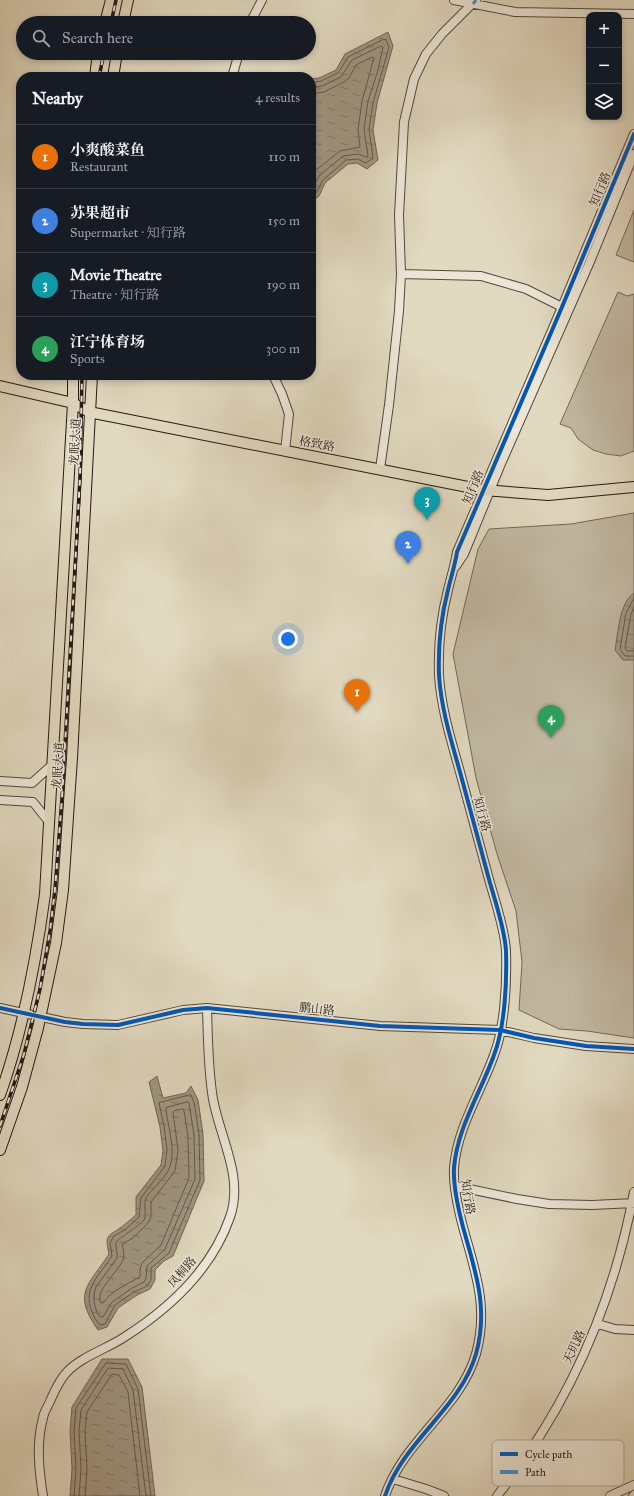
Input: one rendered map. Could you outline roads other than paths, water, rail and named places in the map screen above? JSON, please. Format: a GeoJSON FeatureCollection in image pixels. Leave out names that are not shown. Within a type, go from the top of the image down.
{"type":"FeatureCollection","features":[{"type":"Feature","properties":{"kind":"main road"},"geometry":{"type":"LineString","coordinates":[[107,16],[111,0]]}},
{"type":"Feature","properties":{"kind":"main road"},"geometry":{"type":"LineString","coordinates":[[125,16],[128,0]]}},
{"type":"Feature","properties":{"kind":"main road"},"geometry":{"type":"LineString","coordinates":[[96,72],[97,60]]}},
{"type":"Feature","properties":{"kind":"main road"},"geometry":{"type":"LineString","coordinates":[[115,72],[116,60]]}},
{"type":"Feature","properties":{"kind":"main road","name":"龙眠大道"},"geometry":{"type":"LineString","coordinates":[[0,1095],[5,1082],[23,1013],[38,946],[45,894],[73,403],[73,380]]}},
{"type":"Feature","properties":{"kind":"main road","name":"龙眠大道"},"geometry":{"type":"LineString","coordinates":[[0,1150],[22,1087],[41,1018],[56,943],[63,890],[72,758],[92,380]]}},
{"type":"Feature","properties":{"kind":"main road","name":"格致路"},"geometry":{"type":"LineString","coordinates":[[0,386],[73,403],[89,412],[487,490],[548,495],[634,487]]}},
{"type":"Feature","properties":{"kind":"street"},"geometry":{"type":"LineString","coordinates":[[254,16],[262,0]]}},
{"type":"Feature","properties":{"kind":"street"},"geometry":{"type":"LineString","coordinates":[[454,0],[474,2],[515,12],[634,14]]}},
{"type":"Feature","properties":{"kind":"street"},"geometry":{"type":"LineString","coordinates":[[380,469],[389,405],[399,311],[401,274],[399,215],[404,122],[414,79],[426,54],[442,34],[474,2]]}},
{"type":"Feature","properties":{"kind":"street"},"geometry":{"type":"LineString","coordinates":[[233,72],[237,60]]}},
{"type":"Feature","properties":{"kind":"street","name":"知行路"},"geometry":{"type":"LineString","coordinates":[[385,1496],[398,1469],[463,1384],[476,1354],[482,1309],[480,1292],[454,1186],[454,1169],[456,1152],[462,1133],[495,1052],[503,1010],[506,948],[496,905],[445,720],[439,676],[443,613],[455,568],[464,554],[487,490],[634,134]]}},
{"type":"Feature","properties":{"kind":"street","name":"知行路"},"geometry":{"type":"LineString","coordinates":[[487,490],[503,459],[589,264],[634,154]]}},
{"type":"Feature","properties":{"kind":"street"},"geometry":{"type":"LineString","coordinates":[[401,274],[481,276],[526,289],[562,307]]}},
{"type":"Feature","properties":{"kind":"street"},"geometry":{"type":"LineString","coordinates":[[276,380],[289,414],[285,451]]}},
{"type":"Feature","properties":{"kind":"street"},"geometry":{"type":"LineString","coordinates":[[0,781],[32,783],[52,765]]}},
{"type":"Feature","properties":{"kind":"street"},"geometry":{"type":"LineString","coordinates":[[0,800],[32,802],[49,822]]}},
{"type":"Feature","properties":{"kind":"street","name":"鹏山路"},"geometry":{"type":"LineString","coordinates":[[0,1008],[41,1018],[83,1024],[118,1025],[183,1010],[206,1008],[380,1026],[500,1030],[534,1038],[586,1046],[634,1049]]}},
{"type":"Feature","properties":{"kind":"street","name":"凤桐路"},"geometry":{"type":"LineString","coordinates":[[43,1496],[38,1450],[43,1417],[56,1390],[67,1372],[85,1359],[124,1338],[182,1292],[202,1268],[217,1245],[230,1216],[235,1188],[231,1164],[212,1094],[209,1075],[206,1008]]}},
{"type":"Feature","properties":{"kind":"street"},"geometry":{"type":"LineString","coordinates":[[454,1186],[510,1198],[549,1204],[592,1205],[633,1203]]}},
{"type":"Feature","properties":{"kind":"street","name":"天玑路"},"geometry":{"type":"LineString","coordinates":[[536,1440],[570,1383],[598,1324],[625,1240],[634,1192]]}},
{"type":"Feature","properties":{"kind":"street"},"geometry":{"type":"LineString","coordinates":[[598,1324],[615,1329],[634,1330]]}},
{"type":"Feature","properties":{"kind":"street"},"geometry":{"type":"LineString","coordinates":[[393,1479],[426,1488],[444,1496]]}},
{"type":"Feature","properties":{"kind":"street"},"geometry":{"type":"LineString","coordinates":[[610,1496],[634,1485]]}},
{"type":"Feature","properties":{"kind":"street","name":"天玑路"},"geometry":{"type":"LineString","coordinates":[[497,1496],[504,1486]]}},
{"type":"Feature","properties":{"kind":"water"},"geometry":{"type":"Polygon","coordinates":[[[388,32],[393,46],[377,103],[373,130],[378,160],[367,169],[357,163],[348,164],[325,183],[319,196],[316,198],[316,78],[336,70],[345,54],[388,32]]]}},
{"type":"Feature","properties":{"kind":"water"},"geometry":{"type":"Polygon","coordinates":[[[634,593],[634,660],[623,660],[615,650],[618,628],[625,604],[634,593]]]}},
{"type":"Feature","properties":{"kind":"water"},"geometry":{"type":"Polygon","coordinates":[[[157,1076],[163,1098],[186,1093],[191,1086],[198,1100],[203,1134],[204,1181],[173,1256],[164,1261],[155,1270],[155,1280],[150,1289],[137,1295],[118,1308],[107,1327],[98,1330],[86,1307],[85,1298],[89,1282],[109,1254],[107,1242],[109,1236],[136,1215],[136,1197],[161,1165],[163,1151],[160,1127],[149,1082],[157,1076]]]}},
{"type":"Feature","properties":{"kind":"water"},"geometry":{"type":"Polygon","coordinates":[[[102,1359],[128,1359],[142,1387],[155,1496],[70,1496],[72,1469],[70,1431],[72,1407],[102,1359]]]}},
{"type":"Feature","properties":{"kind":"railway"},"geometry":{"type":"LineString","coordinates":[[113,16],[116,0]]}},
{"type":"Feature","properties":{"kind":"railway"},"geometry":{"type":"LineString","coordinates":[[100,72],[103,60]]}},
{"type":"Feature","properties":{"kind":"railway"},"geometry":{"type":"LineString","coordinates":[[0,1126],[24,1054],[40,989],[50,931],[55,889],[62,798],[80,478],[82,380]]}},
{"type":"Feature","properties":{"kind":"place","name":"Movie Theatre"},"geometry":{"type":"Point","coordinates":[427,520]}},
{"type":"Feature","properties":{"kind":"place","name":"苏果超市"},"geometry":{"type":"Point","coordinates":[408,564]}},
{"type":"Feature","properties":{"kind":"place","name":"小爽酸菜鱼"},"geometry":{"type":"Point","coordinates":[357,712]}},
{"type":"Feature","properties":{"kind":"place","name":"江宁体育场"},"geometry":{"type":"Point","coordinates":[551,738]}}]}
